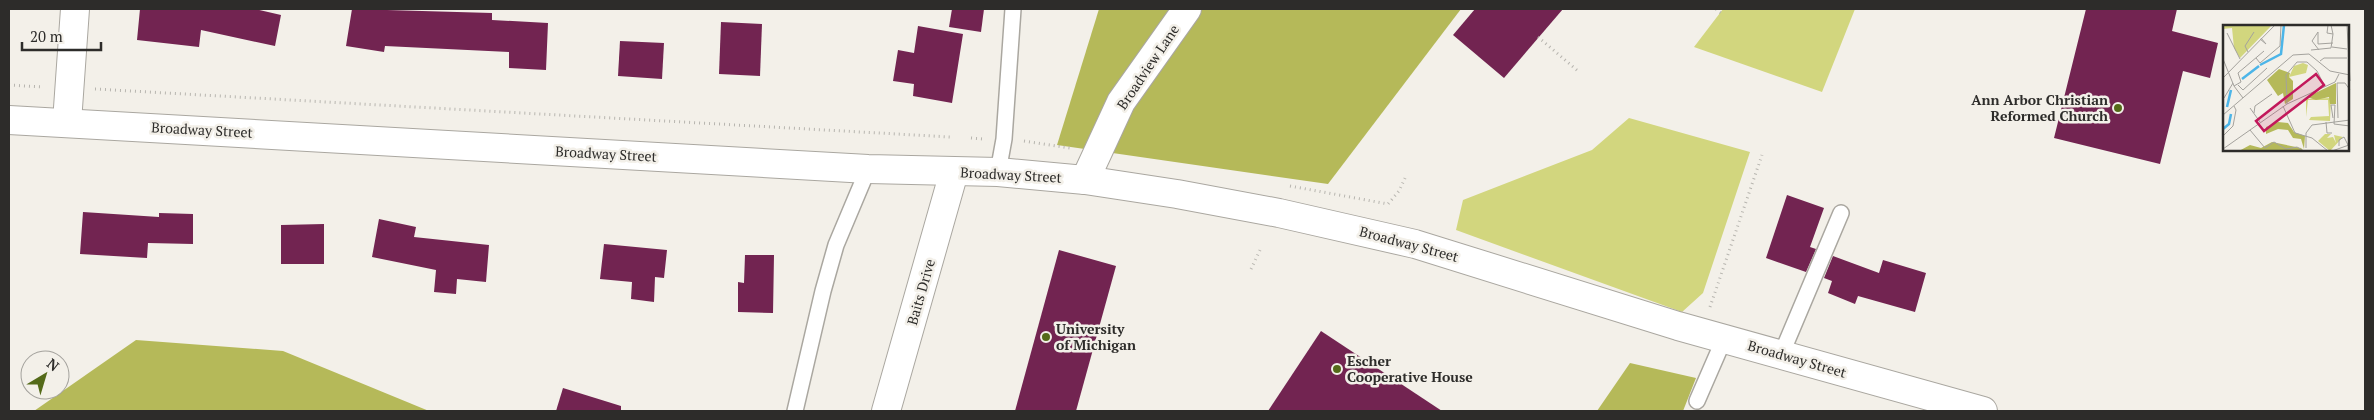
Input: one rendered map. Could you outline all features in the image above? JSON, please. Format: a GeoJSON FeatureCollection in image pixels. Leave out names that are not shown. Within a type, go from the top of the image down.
{"type":"FeatureCollection","features":[{"type":"Feature","properties":{"kind":"street"},"geometry":{"type":"LineString","coordinates":[[67,122],[75,9]]}},
{"type":"Feature","properties":{"kind":"street","name":"Broadview Lane"},"geometry":{"type":"LineString","coordinates":[[1085,180],[1121,102],[1187,9]]}},
{"type":"Feature","properties":{"kind":"street","name":"Broadway Street"},"geometry":{"type":"LineString","coordinates":[[9,120],[868,169],[998,172],[1085,180],[1279,213],[1415,244],[1724,339],[1984,411]]}},
{"type":"Feature","properties":{"kind":"street","name":"Baits Drive"},"geometry":{"type":"LineString","coordinates":[[886,411],[954,172]]}},
{"type":"Feature","properties":{"kind":"lane"},"geometry":{"type":"LineString","coordinates":[[998,172],[1004,140],[1013,9]]}},
{"type":"Feature","properties":{"kind":"lane"},"geometry":{"type":"LineString","coordinates":[[795,411],[823,291],[836,245],[868,169]]}},
{"type":"Feature","properties":{"kind":"lane"},"geometry":{"type":"LineString","coordinates":[[1781,355],[1842,213]]}},
{"type":"Feature","properties":{"kind":"lane"},"geometry":{"type":"LineString","coordinates":[[1698,401],[1724,339]]}},
{"type":"Feature","properties":{"kind":"path"},"geometry":{"type":"LineString","coordinates":[[1716,9],[1721,12]]}},
{"type":"Feature","properties":{"kind":"path"},"geometry":{"type":"LineString","coordinates":[[1538,37],[1578,70]]}},
{"type":"Feature","properties":{"kind":"path"},"geometry":{"type":"LineString","coordinates":[[9,85],[48,87]]}},
{"type":"Feature","properties":{"kind":"path"},"geometry":{"type":"LineString","coordinates":[[92,88],[950,137]]}},
{"type":"Feature","properties":{"kind":"path"},"geometry":{"type":"LineString","coordinates":[[1020,140],[1077,149]]}},
{"type":"Feature","properties":{"kind":"path"},"geometry":{"type":"LineString","coordinates":[[1710,308],[1762,155]]}},
{"type":"Feature","properties":{"kind":"path"},"geometry":{"type":"LineString","coordinates":[[1286,185],[1388,204],[1399,191],[1406,176]]}},
{"type":"Feature","properties":{"kind":"path"},"geometry":{"type":"LineString","coordinates":[[1251,269],[1261,248]]}},
{"type":"Feature","properties":{"kind":"green space"},"geometry":{"type":"Polygon","coordinates":[[[1099,9],[1461,9],[1328,184],[1057,145],[1099,9]]]}},
{"type":"Feature","properties":{"kind":"green space"},"geometry":{"type":"Polygon","coordinates":[[[1723,9],[1855,9],[1822,92],[1694,47],[1723,9]]]}},
{"type":"Feature","properties":{"kind":"green space"},"geometry":{"type":"Polygon","coordinates":[[[1629,118],[1750,152],[1703,293],[1682,312],[1456,230],[1463,200],[1592,150],[1629,118]]]}},
{"type":"Feature","properties":{"kind":"green space"},"geometry":{"type":"Polygon","coordinates":[[[136,340],[283,351],[429,411],[34,411],[50,400],[70,400],[70,386],[136,340]]]}},
{"type":"Feature","properties":{"kind":"green space"},"geometry":{"type":"Polygon","coordinates":[[[1630,363],[1696,378],[1683,411],[1597,411],[1630,363]]]}},
{"type":"Feature","properties":{"kind":"building"},"geometry":{"type":"Polygon","coordinates":[[[140,9],[255,9],[281,15],[275,46],[201,30],[199,47],[137,40],[140,9]]]}},
{"type":"Feature","properties":{"kind":"building"},"geometry":{"type":"Polygon","coordinates":[[[352,9],[492,13],[492,20],[548,23],[546,70],[509,68],[509,52],[385,46],[384,52],[346,46],[352,9]]]}},
{"type":"Feature","properties":{"kind":"building"},"geometry":{"type":"Polygon","coordinates":[[[952,9],[984,9],[981,32],[949,27],[952,9]]]}},
{"type":"Feature","properties":{"kind":"building"},"geometry":{"type":"Polygon","coordinates":[[[1475,9],[1563,9],[1504,78],[1453,35],[1475,9]]]}},
{"type":"Feature","properties":{"kind":"building","name":"Ann Arbor Christian Reformed Church"},"geometry":{"type":"Polygon","coordinates":[[[2086,9],[2177,9],[2172,31],[2218,43],[2210,78],[2183,71],[2160,164],[2054,138],[2086,9]]]}},
{"type":"Feature","properties":{"kind":"building"},"geometry":{"type":"Polygon","coordinates":[[[721,22],[762,24],[760,76],[719,74],[721,22]]]}},
{"type":"Feature","properties":{"kind":"building"},"geometry":{"type":"Polygon","coordinates":[[[918,26],[963,34],[952,103],[913,96],[914,84],[893,81],[898,50],[914,53],[918,26]]]}},
{"type":"Feature","properties":{"kind":"building"},"geometry":{"type":"Polygon","coordinates":[[[620,41],[664,43],[662,79],[618,76],[620,41]]]}},
{"type":"Feature","properties":{"kind":"building"},"geometry":{"type":"Polygon","coordinates":[[[1787,195],[1824,208],[1810,247],[1816,249],[1806,272],[1766,258],[1787,195]]]}},
{"type":"Feature","properties":{"kind":"building"},"geometry":{"type":"Polygon","coordinates":[[[83,212],[159,217],[159,213],[193,214],[193,244],[148,243],[147,258],[80,254],[83,212]]]}},
{"type":"Feature","properties":{"kind":"building"},"geometry":{"type":"Polygon","coordinates":[[[379,219],[416,227],[414,237],[489,245],[486,282],[457,279],[456,294],[434,292],[436,270],[372,257],[379,219]]]}},
{"type":"Feature","properties":{"kind":"building"},"geometry":{"type":"Polygon","coordinates":[[[324,224],[324,264],[281,264],[281,225],[324,224]]]}},
{"type":"Feature","properties":{"kind":"building"},"geometry":{"type":"Polygon","coordinates":[[[604,244],[667,250],[664,278],[655,277],[654,302],[631,299],[632,282],[600,279],[604,244]]]}},
{"type":"Feature","properties":{"kind":"building"},"geometry":{"type":"Polygon","coordinates":[[[1059,250],[1116,266],[1076,411],[1015,411],[1059,250]]]}},
{"type":"Feature","properties":{"kind":"building"},"geometry":{"type":"Polygon","coordinates":[[[745,255],[774,255],[773,313],[738,312],[738,282],[744,283],[745,255]]]}},
{"type":"Feature","properties":{"kind":"building"},"geometry":{"type":"Polygon","coordinates":[[[1833,256],[1879,273],[1883,260],[1926,273],[1915,312],[1858,296],[1855,304],[1828,293],[1832,281],[1824,278],[1833,256]]]}},
{"type":"Feature","properties":{"kind":"building","name":"Escher Cooperative House"},"geometry":{"type":"Polygon","coordinates":[[[1321,331],[1442,411],[1268,411],[1321,331]]]}},
{"type":"Feature","properties":{"kind":"building"},"geometry":{"type":"Polygon","coordinates":[[[563,388],[621,406],[621,411],[556,411],[563,388]]]}},
{"type":"Feature","properties":{"kind":"place","name":"Ann Arbor Christian Reformed Church"},"geometry":{"type":"Point","coordinates":[2118,108]}},
{"type":"Feature","properties":{"kind":"place","name":"University of Michigan"},"geometry":{"type":"Point","coordinates":[1046,337]}},
{"type":"Feature","properties":{"kind":"place","name":"Escher Cooperative House"},"geometry":{"type":"Point","coordinates":[1337,369]}}]}
